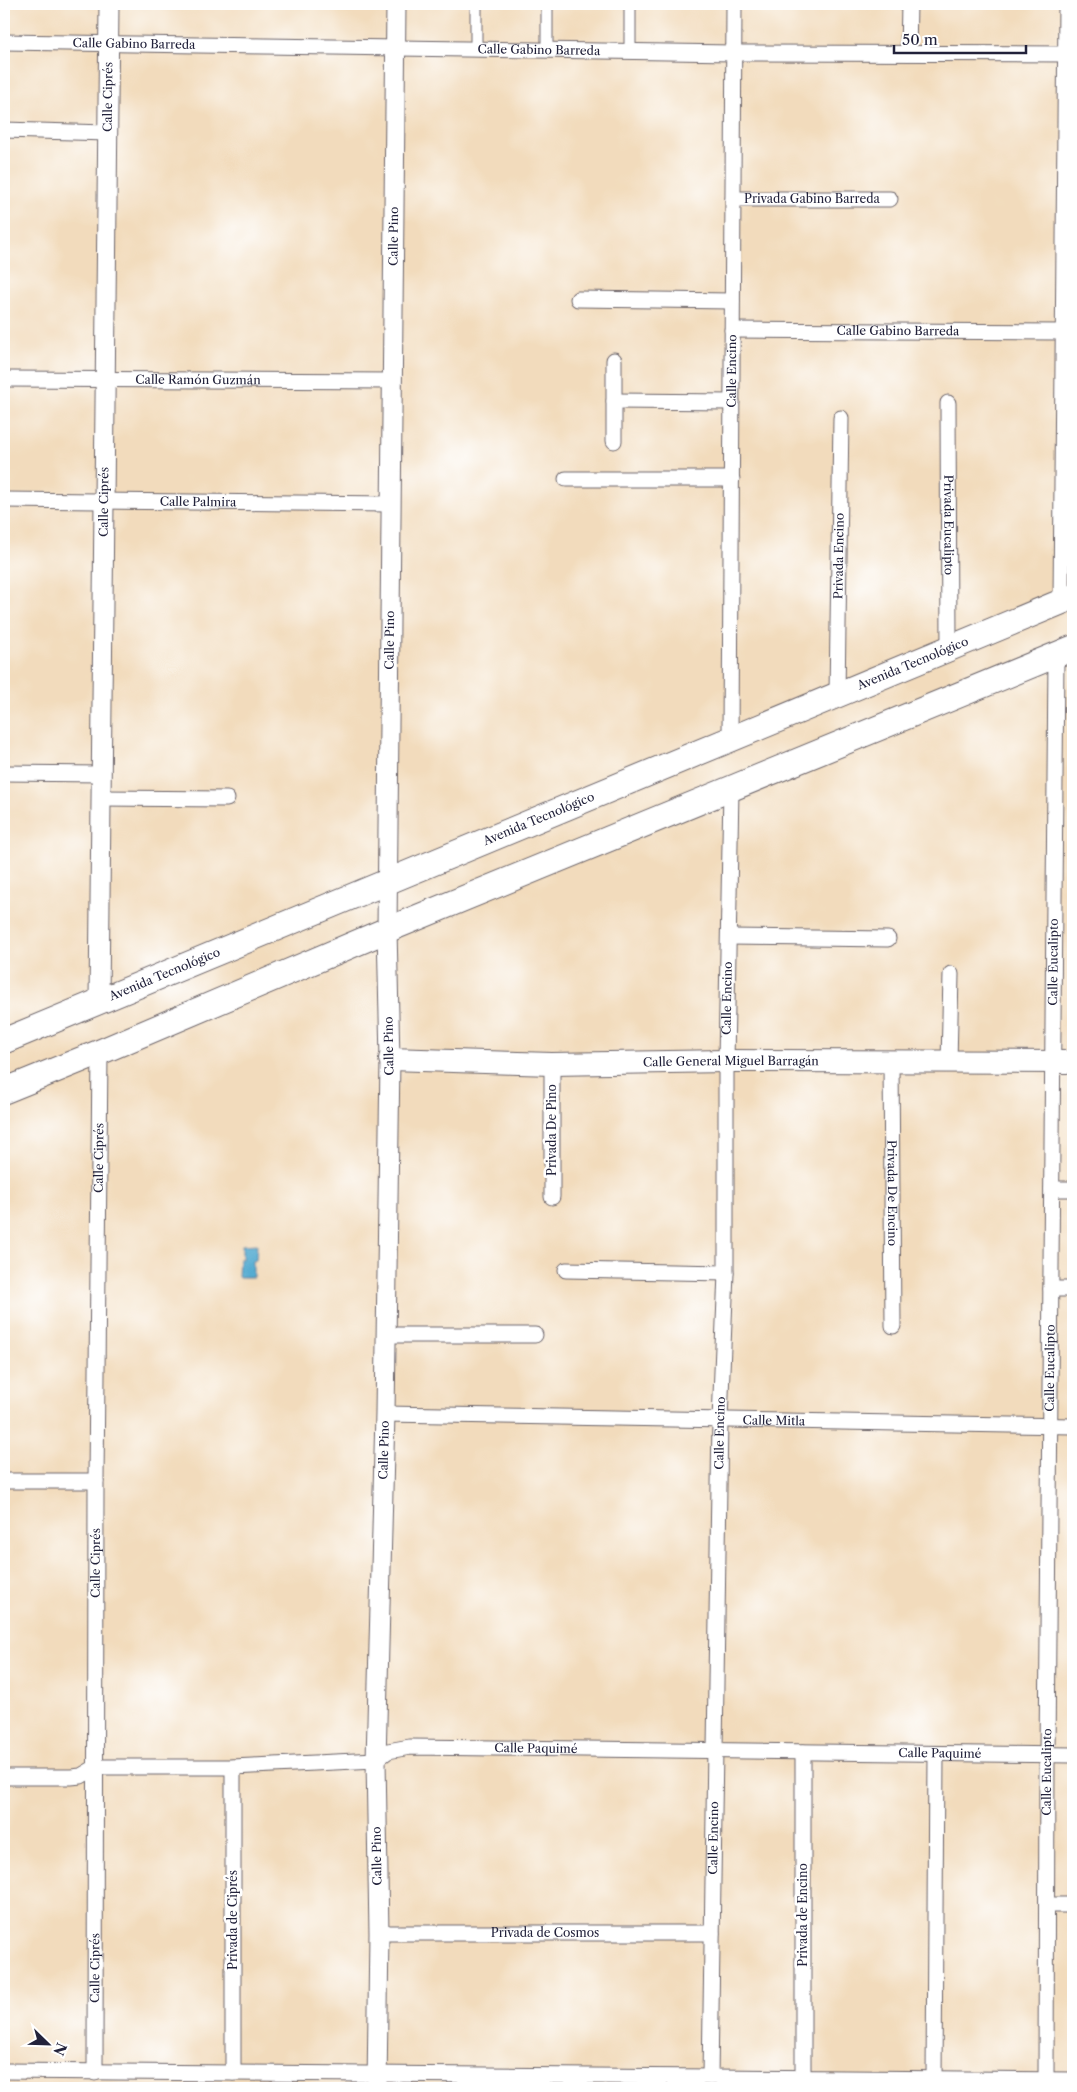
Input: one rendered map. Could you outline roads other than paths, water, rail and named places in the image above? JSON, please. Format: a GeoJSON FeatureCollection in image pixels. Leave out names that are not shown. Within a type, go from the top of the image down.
{"type":"FeatureCollection","features":[{"type":"Feature","properties":{"kind":"main road","name":"Avenida Tecnológico"},"geometry":{"type":"LineString","coordinates":[[4,1041],[1067,600]]}},
{"type":"Feature","properties":{"kind":"main road"},"geometry":{"type":"LineString","coordinates":[[4,1091],[387,930],[1064,652]]}},
{"type":"Feature","properties":{"kind":"main road","name":"Calle General Miguel Barragán"},"geometry":{"type":"LineString","coordinates":[[390,1059],[552,1064],[726,1061],[1063,1062]]}},
{"type":"Feature","properties":{"kind":"street","name":"Calle Ciprés"},"geometry":{"type":"LineString","coordinates":[[99,1001],[108,4]]}},
{"type":"Feature","properties":{"kind":"street","name":"Calle Pino"},"geometry":{"type":"LineString","coordinates":[[377,2081],[379,1933],[376,1760],[385,1414],[390,1059],[387,882],[396,4]]}},
{"type":"Feature","properties":{"kind":"street"},"geometry":{"type":"LineString","coordinates":[[476,4],[476,48]]}},
{"type":"Feature","properties":{"kind":"street"},"geometry":{"type":"LineString","coordinates":[[547,50],[548,4]]}},
{"type":"Feature","properties":{"kind":"street"},"geometry":{"type":"LineString","coordinates":[[630,4],[630,51]]}},
{"type":"Feature","properties":{"kind":"street","name":"Calle Encino"},"geometry":{"type":"LineString","coordinates":[[730,739],[734,4]]}},
{"type":"Feature","properties":{"kind":"street"},"geometry":{"type":"LineString","coordinates":[[908,53],[909,4]]}},
{"type":"Feature","properties":{"kind":"street"},"geometry":{"type":"LineString","coordinates":[[1066,4],[1069,54],[1068,265],[1063,332],[1068,385],[1067,600]]}},
{"type":"Feature","properties":{"kind":"street","name":"Calle Gabino Barreda"},"geometry":{"type":"LineString","coordinates":[[4,42],[108,42],[734,53],[1069,54]]}},
{"type":"Feature","properties":{"kind":"street"},"geometry":{"type":"LineString","coordinates":[[4,130],[107,133]]}},
{"type":"Feature","properties":{"kind":"street","name":"Privada Gabino Barreda"},"geometry":{"type":"LineString","coordinates":[[733,199],[890,199]]}},
{"type":"Feature","properties":{"kind":"street"},"geometry":{"type":"LineString","coordinates":[[578,299],[732,301]]}},
{"type":"Feature","properties":{"kind":"street","name":"Calle Gabino Barreda"},"geometry":{"type":"LineString","coordinates":[[732,330],[1063,332]]}},
{"type":"Feature","properties":{"kind":"street"},"geometry":{"type":"LineString","coordinates":[[614,360],[614,440]]}},
{"type":"Feature","properties":{"kind":"street","name":"Calle Ramón Guzmán"},"geometry":{"type":"LineString","coordinates":[[4,379],[392,381]]}},
{"type":"Feature","properties":{"kind":"street"},"geometry":{"type":"LineString","coordinates":[[614,401],[732,402]]}},
{"type":"Feature","properties":{"kind":"street","name":"Privada Eucalipto"},"geometry":{"type":"LineString","coordinates":[[948,403],[949,649]]}},
{"type":"Feature","properties":{"kind":"street","name":"Privada Encino"},"geometry":{"type":"LineString","coordinates":[[837,695],[841,418]]}},
{"type":"Feature","properties":{"kind":"street"},"geometry":{"type":"LineString","coordinates":[[566,479],[732,479]]}},
{"type":"Feature","properties":{"kind":"street","name":"Calle Palmira"},"geometry":{"type":"LineString","coordinates":[[4,500],[390,504]]}},
{"type":"Feature","properties":{"kind":"street","name":"Calle Eucalipto"},"geometry":{"type":"LineString","coordinates":[[1046,2080],[1050,1289],[1052,1189],[1063,1062],[1064,652]]}},
{"type":"Feature","properties":{"kind":"street"},"geometry":{"type":"LineString","coordinates":[[4,773],[101,774]]}},
{"type":"Feature","properties":{"kind":"street","name":"Calle Encino"},"geometry":{"type":"LineString","coordinates":[[710,2077],[720,1420],[726,1273],[726,1061],[731,789]]}},
{"type":"Feature","properties":{"kind":"street"},"geometry":{"type":"LineString","coordinates":[[101,798],[227,799]]}},
{"type":"Feature","properties":{"kind":"street"},"geometry":{"type":"LineString","coordinates":[[729,937],[888,939]]}},
{"type":"Feature","properties":{"kind":"street"},"geometry":{"type":"LineString","coordinates":[[949,1063],[951,974]]}},
{"type":"Feature","properties":{"kind":"street","name":"Calle Ciprés"},"geometry":{"type":"LineString","coordinates":[[95,2073],[96,1482],[100,1052]]}},
{"type":"Feature","properties":{"kind":"street","name":"Privada De Encino"},"geometry":{"type":"LineString","coordinates":[[891,1061],[893,1326]]}},
{"type":"Feature","properties":{"kind":"street","name":"Privada De Pino"},"geometry":{"type":"LineString","coordinates":[[552,1064],[552,1197]]}},
{"type":"Feature","properties":{"kind":"street"},"geometry":{"type":"LineString","coordinates":[[1052,1189],[1073,1189]]}},
{"type":"Feature","properties":{"kind":"street"},"geometry":{"type":"LineString","coordinates":[[566,1270],[726,1273]]}},
{"type":"Feature","properties":{"kind":"street"},"geometry":{"type":"LineString","coordinates":[[1050,1289],[1073,1289]]}},
{"type":"Feature","properties":{"kind":"street"},"geometry":{"type":"LineString","coordinates":[[386,1335],[535,1335]]}},
{"type":"Feature","properties":{"kind":"street","name":"Calle Mitla"},"geometry":{"type":"LineString","coordinates":[[385,1414],[1073,1426]]}},
{"type":"Feature","properties":{"kind":"street"},"geometry":{"type":"LineString","coordinates":[[4,1481],[96,1482]]}},
{"type":"Feature","properties":{"kind":"street","name":"Calle Paquimé"},"geometry":{"type":"LineString","coordinates":[[4,1777],[81,1776],[96,1767],[234,1767],[376,1760],[388,1751],[410,1747],[1073,1755]]}},
{"type":"Feature","properties":{"kind":"street","name":"Privada de Encino"},"geometry":{"type":"LineString","coordinates":[[803,1752],[803,2078]]}},
{"type":"Feature","properties":{"kind":"street"},"geometry":{"type":"LineString","coordinates":[[934,2079],[936,1754]]}},
{"type":"Feature","properties":{"kind":"street","name":"Privada de Ciprés"},"geometry":{"type":"LineString","coordinates":[[233,2073],[234,1767]]}},
{"type":"Feature","properties":{"kind":"street"},"geometry":{"type":"LineString","coordinates":[[1047,1905],[1073,1905]]}},
{"type":"Feature","properties":{"kind":"street","name":"Privada de Cosmos"},"geometry":{"type":"LineString","coordinates":[[379,1933],[712,1933]]}},
{"type":"Feature","properties":{"kind":"street"},"geometry":{"type":"LineString","coordinates":[[4,2071],[233,2073],[377,2081],[710,2077],[1073,2080]]}},
{"type":"Feature","properties":{"kind":"water"},"geometry":{"type":"Polygon","coordinates":[[[257,1244],[256,1260],[253,1261],[253,1277],[238,1277],[239,1259],[242,1259],[242,1245],[257,1244]]]}}]}
